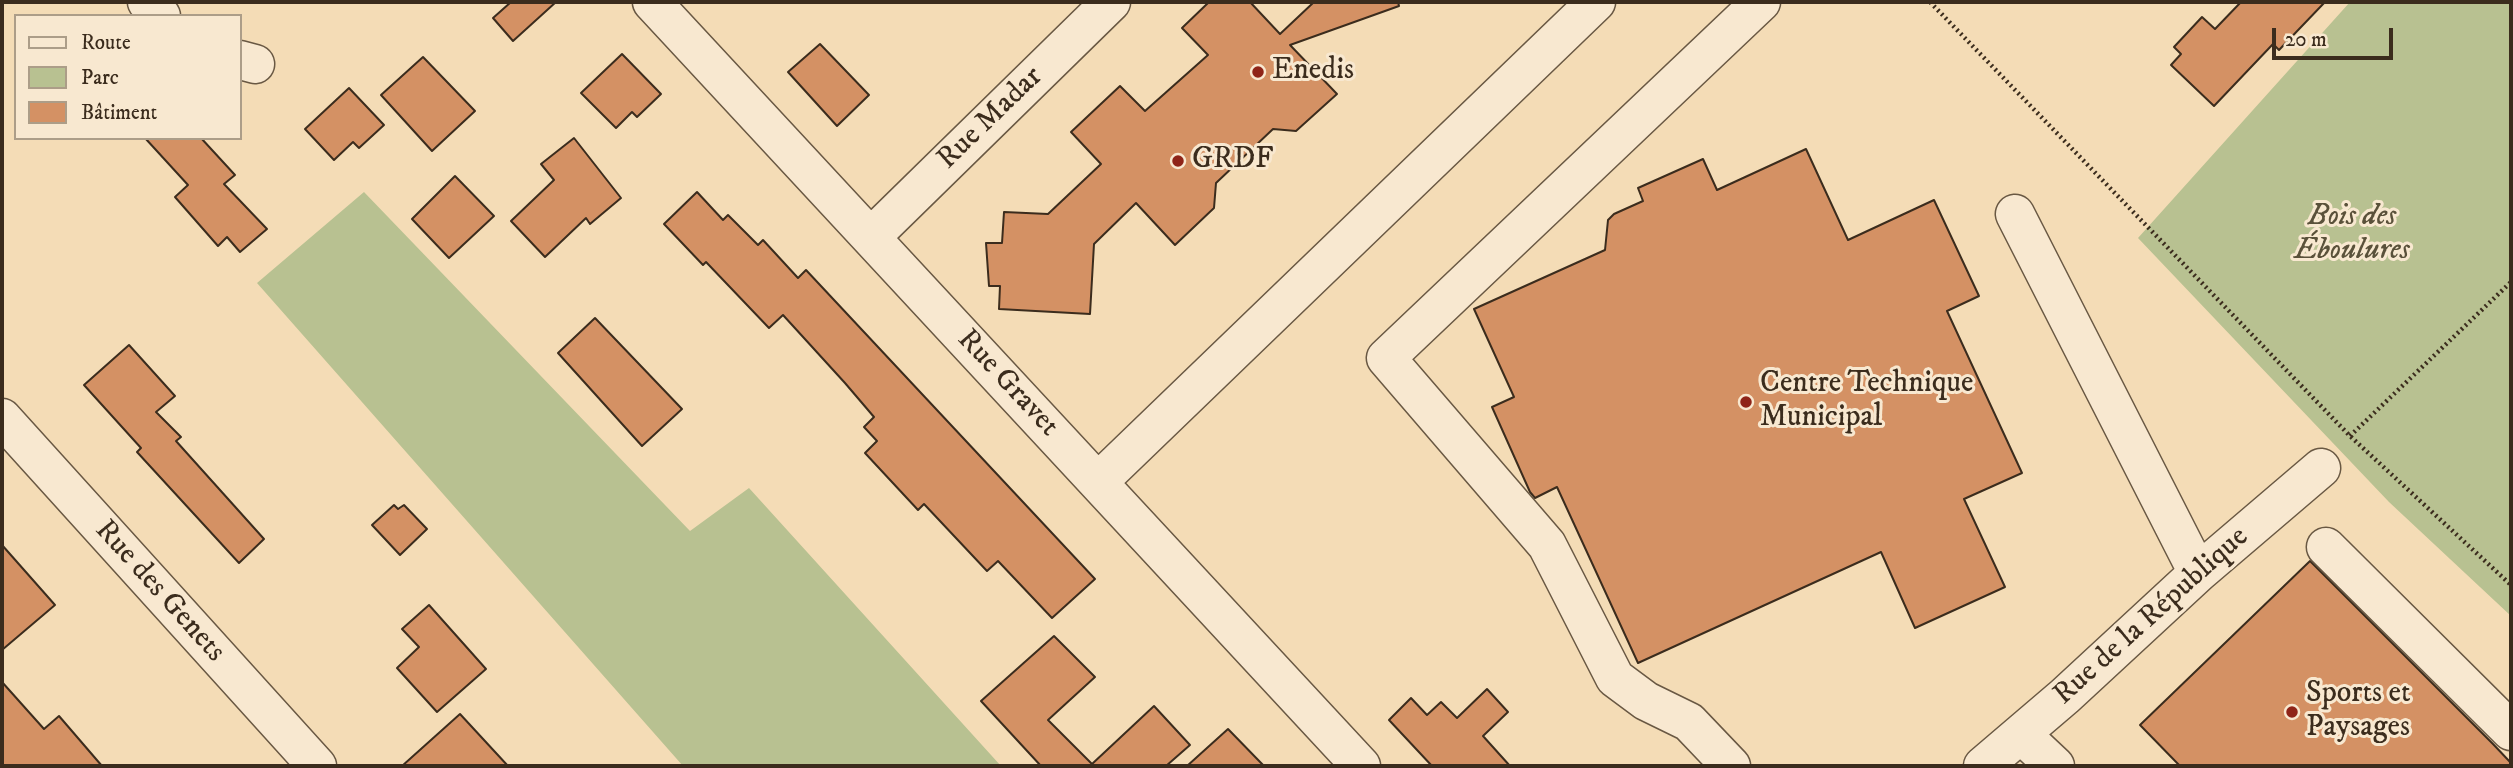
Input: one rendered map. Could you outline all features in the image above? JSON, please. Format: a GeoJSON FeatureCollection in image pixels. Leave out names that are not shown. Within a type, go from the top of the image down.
{"type":"FeatureCollection","features":[{"type":"Feature","properties":{"kind":"street","name":"Rue Gravet"},"geometry":{"type":"LineString","coordinates":[[652,2],[1361,766]]}},
{"type":"Feature","properties":{"kind":"street","name":"Rue Madar"},"geometry":{"type":"LineString","coordinates":[[871,237],[1111,2]]}},
{"type":"Feature","properties":{"kind":"street"},"geometry":{"type":"LineString","coordinates":[[1098,482],[1596,2]]}},
{"type":"Feature","properties":{"kind":"street"},"geometry":{"type":"LineString","coordinates":[[1731,766],[1689,722],[1646,701],[1615,678],[1547,545],[1386,358],[1761,2]]}},
{"type":"Feature","properties":{"kind":"street"},"geometry":{"type":"LineString","coordinates":[[2015,214],[2198,573]]}},
{"type":"Feature","properties":{"kind":"street","name":"Rue des Genets"},"geometry":{"type":"LineString","coordinates":[[2,418],[317,766]]}},
{"type":"Feature","properties":{"kind":"street","name":"Rue de la République"},"geometry":{"type":"LineString","coordinates":[[1983,766],[2065,696],[2198,573],[2321,468]]}},
{"type":"Feature","properties":{"kind":"street"},"geometry":{"type":"LineString","coordinates":[[2326,547],[2511,731]]}},
{"type":"Feature","properties":{"kind":"street"},"geometry":{"type":"LineString","coordinates":[[2021,734],[2055,766]]}},
{"type":"Feature","properties":{"kind":"path"},"geometry":{"type":"LineString","coordinates":[[1930,2],[2350,436],[2511,585]]}},
{"type":"Feature","properties":{"kind":"path"},"geometry":{"type":"LineString","coordinates":[[2321,468],[2350,436],[2511,282]]}},
{"type":"Feature","properties":{"kind":"green space","name":"Bois des Éboulures"},"geometry":{"type":"Polygon","coordinates":[[[2350,2],[2511,2],[2511,616],[2389,502],[2138,238],[2350,2]]]}},
{"type":"Feature","properties":{"kind":"green space"},"geometry":{"type":"Polygon","coordinates":[[[364,192],[690,531],[749,488],[1001,766],[683,766],[257,283],[364,192]]]}},
{"type":"Feature","properties":{"kind":"building"},"geometry":{"type":"Polygon","coordinates":[[[511,2],[556,2],[513,41],[493,18],[511,2]]]}},
{"type":"Feature","properties":{"kind":"building"},"geometry":{"type":"Polygon","coordinates":[[[1209,2],[1250,2],[1280,34],[1314,2],[1398,2],[1399,6],[1290,45],[1337,94],[1296,131],[1273,129],[1216,183],[1214,208],[1175,245],[1136,203],[1094,244],[1090,314],[999,309],[1000,286],[989,286],[986,243],[1002,243],[1004,212],[1048,214],[1101,164],[1071,132],[1120,86],[1145,111],[1208,55],[1182,28],[1209,2]]]}},
{"type":"Feature","properties":{"kind":"building"},"geometry":{"type":"Polygon","coordinates":[[[2241,2],[2325,2],[2279,50],[2273,44],[2214,106],[2171,65],[2181,54],[2174,47],[2202,17],[2215,29],[2241,2]]]}},
{"type":"Feature","properties":{"kind":"building"},"geometry":{"type":"Polygon","coordinates":[[[820,44],[869,95],[837,126],[788,72],[820,44]]]}},
{"type":"Feature","properties":{"kind":"building"},"geometry":{"type":"Polygon","coordinates":[[[622,54],[661,94],[637,117],[632,112],[616,128],[581,93],[622,54]]]}},
{"type":"Feature","properties":{"kind":"building"},"geometry":{"type":"Polygon","coordinates":[[[423,57],[475,111],[432,151],[381,95],[423,57]]]}},
{"type":"Feature","properties":{"kind":"building"},"geometry":{"type":"Polygon","coordinates":[[[349,88],[384,125],[359,148],[353,142],[334,160],[305,129],[349,88]]]}},
{"type":"Feature","properties":{"kind":"building"},"geometry":{"type":"Polygon","coordinates":[[[574,138],[621,198],[590,224],[586,218],[545,257],[511,221],[554,180],[541,164],[574,138]]]}},
{"type":"Feature","properties":{"kind":"building"},"geometry":{"type":"Polygon","coordinates":[[[147,140],[203,140],[235,175],[224,184],[267,229],[240,252],[227,237],[218,246],[175,197],[188,185],[147,140]]]}},
{"type":"Feature","properties":{"kind":"building","name":"Centre Technique Municipal"},"geometry":{"type":"Polygon","coordinates":[[[1806,149],[1848,240],[1934,200],[1979,296],[1947,311],[2022,473],[1964,499],[2005,587],[1915,628],[1881,552],[1638,663],[1557,487],[1535,498],[1530,492],[1492,407],[1514,397],[1474,309],[1605,250],[1608,220],[1614,214],[1643,201],[1638,188],[1703,159],[1717,190],[1806,149]]]}},
{"type":"Feature","properties":{"kind":"building"},"geometry":{"type":"Polygon","coordinates":[[[455,176],[494,216],[449,258],[412,219],[455,176]]]}},
{"type":"Feature","properties":{"kind":"building"},"geometry":{"type":"Polygon","coordinates":[[[697,192],[723,220],[728,215],[758,245],[763,240],[798,278],[806,270],[1095,579],[1052,618],[998,561],[987,571],[924,504],[918,510],[865,453],[877,441],[864,427],[874,417],[845,383],[783,315],[769,328],[706,262],[703,265],[664,224],[697,192]]]}},
{"type":"Feature","properties":{"kind":"building"},"geometry":{"type":"Polygon","coordinates":[[[595,318],[682,409],[642,446],[558,353],[595,318]]]}},
{"type":"Feature","properties":{"kind":"building"},"geometry":{"type":"Polygon","coordinates":[[[129,345],[175,396],[156,412],[181,437],[176,441],[264,539],[239,563],[137,452],[141,448],[84,385],[129,345]]]}},
{"type":"Feature","properties":{"kind":"building"},"geometry":{"type":"Polygon","coordinates":[[[394,505],[398,509],[404,505],[427,529],[400,555],[372,525],[394,505]]]}},
{"type":"Feature","properties":{"kind":"building"},"geometry":{"type":"Polygon","coordinates":[[[2,545],[55,605],[2,650],[2,545]]]}},
{"type":"Feature","properties":{"kind":"building"},"geometry":{"type":"Polygon","coordinates":[[[2310,561],[2493,744],[2511,766],[2180,766],[2140,725],[2310,561]]]}},
{"type":"Feature","properties":{"kind":"building"},"geometry":{"type":"Polygon","coordinates":[[[429,605],[486,669],[437,712],[397,668],[419,647],[402,629],[429,605]]]}},
{"type":"Feature","properties":{"kind":"building"},"geometry":{"type":"Polygon","coordinates":[[[1054,636],[1095,677],[1048,720],[1092,764],[1154,706],[1190,745],[1166,766],[1041,766],[981,701],[1054,636]]]}},
{"type":"Feature","properties":{"kind":"building"},"geometry":{"type":"Polygon","coordinates":[[[2,682],[44,729],[59,716],[102,766],[2,766],[2,682]]]}},
{"type":"Feature","properties":{"kind":"building"},"geometry":{"type":"Polygon","coordinates":[[[1487,689],[1508,712],[1483,736],[1510,766],[1432,766],[1389,720],[1411,698],[1427,715],[1441,702],[1457,718],[1487,689]]]}},
{"type":"Feature","properties":{"kind":"building"},"geometry":{"type":"Polygon","coordinates":[[[460,714],[508,766],[402,766],[460,714]]]}},
{"type":"Feature","properties":{"kind":"building"},"geometry":{"type":"Polygon","coordinates":[[[1228,729],[1264,766],[1187,766],[1228,729]]]}},
{"type":"Feature","properties":{"kind":"place","name":"Enedis"},"geometry":{"type":"Point","coordinates":[1258,72]}},
{"type":"Feature","properties":{"kind":"place","name":"GRDF"},"geometry":{"type":"Point","coordinates":[1178,161]}},
{"type":"Feature","properties":{"kind":"place","name":"Centre Technique Municipal"},"geometry":{"type":"Point","coordinates":[1746,402]}},
{"type":"Feature","properties":{"kind":"place","name":"Sports et Paysages"},"geometry":{"type":"Point","coordinates":[2292,712]}}]}
